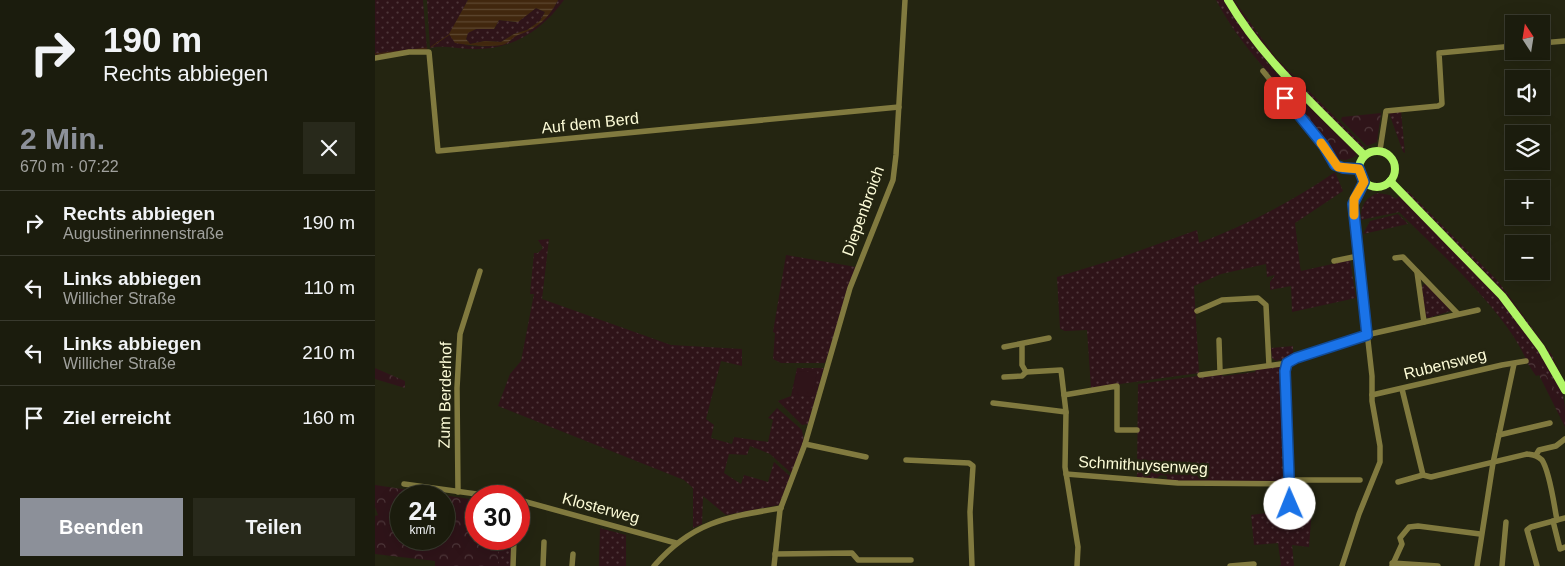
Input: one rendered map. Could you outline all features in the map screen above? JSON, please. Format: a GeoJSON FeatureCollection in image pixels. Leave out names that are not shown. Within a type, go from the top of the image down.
{"type":"FeatureCollection","features":[{"type":"Feature","properties":{"kind":"main road"},"geometry":{"type":"LineString","coordinates":[[1228,0],[1250,35],[1271,61],[1364,155]]}},
{"type":"Feature","properties":{"kind":"main road"},"geometry":{"type":"LineString","coordinates":[[1380,150],[1390,155],[1394,161],[1395,172],[1390,182],[1377,187],[1364,182],[1359,169],[1364,155],[1380,150]]}},
{"type":"Feature","properties":{"kind":"main road"},"geometry":{"type":"LineString","coordinates":[[1390,182],[1502,296],[1541,348],[1565,390]]}},
{"type":"Feature","properties":{"kind":"street","name":"Diepenbroich"},"geometry":{"type":"LineString","coordinates":[[805,444],[849,288],[893,180],[905,0]]}},
{"type":"Feature","properties":{"kind":"street"},"geometry":{"type":"LineString","coordinates":[[1550,42],[1565,41]]}},
{"type":"Feature","properties":{"kind":"street"},"geometry":{"type":"LineString","coordinates":[[1380,150],[1385,111],[1442,104],[1439,53],[1505,47]]}},
{"type":"Feature","properties":{"kind":"street","name":"Auf dem Berd"},"geometry":{"type":"LineString","coordinates":[[375,58],[409,52],[429,52],[438,151],[899,107]]}},
{"type":"Feature","properties":{"kind":"street"},"geometry":{"type":"LineString","coordinates":[[1263,71],[1324,146],[1335,165],[1343,168],[1359,169]]}},
{"type":"Feature","properties":{"kind":"street"},"geometry":{"type":"LineString","coordinates":[[1342,566],[1359,514],[1380,462],[1379,438],[1372,395],[1353,204],[1364,182]]}},
{"type":"Feature","properties":{"kind":"street"},"geometry":{"type":"LineString","coordinates":[[1334,261],[1358,256]]}},
{"type":"Feature","properties":{"kind":"street"},"geometry":{"type":"LineString","coordinates":[[1395,258],[1403,257],[1458,314]]}},
{"type":"Feature","properties":{"kind":"street"},"geometry":{"type":"LineString","coordinates":[[1417,271],[1424,322]]}},
{"type":"Feature","properties":{"kind":"street","name":"Zum Berderhof"},"geometry":{"type":"LineString","coordinates":[[458,492],[457,388],[460,334],[480,272]]}},
{"type":"Feature","properties":{"kind":"street"},"geometry":{"type":"LineString","coordinates":[[1197,311],[1222,300],[1258,298],[1266,305],[1269,365]]}},
{"type":"Feature","properties":{"kind":"street"},"geometry":{"type":"LineString","coordinates":[[1200,375],[1287,363],[1296,358],[1367,335],[1478,310]]}},
{"type":"Feature","properties":{"kind":"street"},"geometry":{"type":"LineString","coordinates":[[1004,347],[1049,338]]}},
{"type":"Feature","properties":{"kind":"street"},"geometry":{"type":"LineString","coordinates":[[1219,340],[1220,371]]}},
{"type":"Feature","properties":{"kind":"street"},"geometry":{"type":"LineString","coordinates":[[1022,344],[1023,365],[1027,372]]}},
{"type":"Feature","properties":{"kind":"street","name":"Rubensweg"},"geometry":{"type":"LineString","coordinates":[[1372,395],[1502,364],[1526,361]]}},
{"type":"Feature","properties":{"kind":"street"},"geometry":{"type":"LineString","coordinates":[[1287,363],[1285,371],[1290,504]]}},
{"type":"Feature","properties":{"kind":"street"},"geometry":{"type":"LineString","coordinates":[[1477,566],[1480,534],[1493,462],[1514,364]]}},
{"type":"Feature","properties":{"kind":"street"},"geometry":{"type":"LineString","coordinates":[[1004,376],[1023,376],[1027,372],[1061,370],[1066,412],[1066,474],[1079,547],[1077,566]]}},
{"type":"Feature","properties":{"kind":"street"},"geometry":{"type":"LineString","coordinates":[[1064,394],[1117,386],[1117,430],[1137,430]]}},
{"type":"Feature","properties":{"kind":"street"},"geometry":{"type":"LineString","coordinates":[[1402,389],[1423,475]]}},
{"type":"Feature","properties":{"kind":"street"},"geometry":{"type":"LineString","coordinates":[[993,403],[1066,412]]}},
{"type":"Feature","properties":{"kind":"street"},"geometry":{"type":"LineString","coordinates":[[1499,435],[1551,423]]}},
{"type":"Feature","properties":{"kind":"street"},"geometry":{"type":"LineString","coordinates":[[1536,455],[1539,450],[1555,446],[1565,439]]}},
{"type":"Feature","properties":{"kind":"street"},"geometry":{"type":"LineString","coordinates":[[774,566],[781,508],[805,444],[866,457]]}},
{"type":"Feature","properties":{"kind":"street"},"geometry":{"type":"LineString","coordinates":[[1398,482],[1423,475],[1431,477],[1527,454],[1536,455],[1546,469],[1560,548],[1565,547]]}},
{"type":"Feature","properties":{"kind":"street"},"geometry":{"type":"LineString","coordinates":[[906,460],[969,463],[973,466],[970,512],[972,566]]}},
{"type":"Feature","properties":{"kind":"street","name":"Schmithuysenweg"},"geometry":{"type":"LineString","coordinates":[[1066,474],[1218,483],[1360,480]]}},
{"type":"Feature","properties":{"kind":"street"},"geometry":{"type":"LineString","coordinates":[[404,484],[465,493]]}},
{"type":"Feature","properties":{"kind":"street","name":"Klosterweg"},"geometry":{"type":"LineString","coordinates":[[530,503],[675,543]]}},
{"type":"Feature","properties":{"kind":"street"},"geometry":{"type":"LineString","coordinates":[[654,566],[675,543],[699,529],[726,518],[781,508]]}},
{"type":"Feature","properties":{"kind":"street"},"geometry":{"type":"LineString","coordinates":[[1537,566],[1527,530],[1531,527],[1565,518]]}},
{"type":"Feature","properties":{"kind":"street"},"geometry":{"type":"LineString","coordinates":[[1502,566],[1506,522]]}},
{"type":"Feature","properties":{"kind":"street"},"geometry":{"type":"LineString","coordinates":[[1437,566],[1392,565],[1402,544],[1400,538],[1409,527],[1417,526],[1480,534]]}},
{"type":"Feature","properties":{"kind":"street"},"geometry":{"type":"LineString","coordinates":[[543,566],[544,542]]}},
{"type":"Feature","properties":{"kind":"street"},"geometry":{"type":"LineString","coordinates":[[513,566],[514,550]]}},
{"type":"Feature","properties":{"kind":"street"},"geometry":{"type":"LineString","coordinates":[[775,554],[851,553],[858,563],[911,560]]}},
{"type":"Feature","properties":{"kind":"street"},"geometry":{"type":"LineString","coordinates":[[572,566],[573,554]]}},
{"type":"Feature","properties":{"kind":"street"},"geometry":{"type":"LineString","coordinates":[[1231,566],[1254,564]]}},
{"type":"Feature","properties":{"kind":"green space"},"geometry":{"type":"Polygon","coordinates":[[[375,0],[423,0],[427,50],[375,56],[375,0]]]}},
{"type":"Feature","properties":{"kind":"green space"},"geometry":{"type":"Polygon","coordinates":[[[427,0],[468,0],[455,24],[465,45],[485,46],[506,43],[541,22],[558,0],[564,0],[545,21],[523,37],[498,47],[469,49],[430,48],[427,0]]]}},
{"type":"Feature","properties":{"kind":"green space"},"geometry":{"type":"Polygon","coordinates":[[[1216,0],[1225,0],[1269,65],[1357,154],[1354,157],[1297,103],[1261,64],[1244,44],[1216,0]]]}},
{"type":"Feature","properties":{"kind":"green space"},"geometry":{"type":"Polygon","coordinates":[[[1231,0],[1234,0],[1276,58],[1365,147],[1362,149],[1302,90],[1259,42],[1231,0]]]}},
{"type":"Feature","properties":{"kind":"green space"},"geometry":{"type":"Polygon","coordinates":[[[536,8],[545,12],[540,21],[527,30],[514,34],[501,42],[485,41],[470,44],[466,39],[468,32],[476,29],[494,29],[499,20],[517,22],[536,8]]]}},
{"type":"Feature","properties":{"kind":"green space"},"geometry":{"type":"Polygon","coordinates":[[[1264,66],[1354,157],[1346,160],[1335,159],[1325,142],[1264,66]]]}},
{"type":"Feature","properties":{"kind":"green space"},"geometry":{"type":"Polygon","coordinates":[[[1401,111],[1405,153],[1389,113],[1401,111]]]}},
{"type":"Feature","properties":{"kind":"green space"},"geometry":{"type":"Polygon","coordinates":[[[1381,113],[1377,142],[1367,146],[1341,120],[1342,117],[1381,113]]]}},
{"type":"Feature","properties":{"kind":"green space"},"geometry":{"type":"Polygon","coordinates":[[[1335,172],[1343,191],[1295,223],[1300,266],[1301,271],[1350,260],[1356,298],[1292,312],[1291,286],[1270,290],[1270,282],[1275,275],[1267,277],[1266,264],[1221,274],[1194,286],[1199,373],[1091,388],[1087,330],[1065,331],[1060,329],[1057,277],[1119,258],[1197,230],[1199,243],[1269,212],[1335,172]]]}},
{"type":"Feature","properties":{"kind":"green space"},"geometry":{"type":"Polygon","coordinates":[[[1406,189],[1498,281],[1552,355],[1565,384],[1548,356],[1511,305],[1471,259],[1404,191],[1406,189]]]}},
{"type":"Feature","properties":{"kind":"green space"},"geometry":{"type":"Polygon","coordinates":[[[1378,193],[1390,195],[1396,199],[1400,196],[1443,238],[1497,296],[1545,358],[1560,385],[1565,409],[1536,358],[1528,364],[1519,345],[1489,304],[1452,264],[1399,212],[1361,220],[1361,211],[1364,203],[1378,193]]]}},
{"type":"Feature","properties":{"kind":"green space"},"geometry":{"type":"Polygon","coordinates":[[[1398,214],[1408,224],[1363,234],[1370,221],[1398,214]]]}},
{"type":"Feature","properties":{"kind":"green space"},"geometry":{"type":"Polygon","coordinates":[[[549,239],[542,299],[671,345],[742,349],[742,366],[721,361],[706,419],[714,425],[711,438],[732,444],[734,437],[768,442],[773,420],[768,418],[777,408],[802,430],[804,440],[792,474],[770,454],[750,446],[747,455],[729,454],[724,473],[741,484],[744,475],[768,482],[774,462],[791,477],[779,505],[726,515],[703,496],[702,524],[693,528],[693,488],[684,480],[498,406],[510,374],[521,361],[534,294],[530,294],[534,253],[538,253],[543,248],[538,240],[549,239]]]}},
{"type":"Feature","properties":{"kind":"green space"},"geometry":{"type":"Polygon","coordinates":[[[786,255],[856,267],[825,363],[781,363],[773,359],[775,333],[773,332],[786,255]]]}},
{"type":"Feature","properties":{"kind":"green space"},"geometry":{"type":"Polygon","coordinates":[[[1424,284],[1429,285],[1451,311],[1428,318],[1425,316],[1421,289],[1424,284]]]}},
{"type":"Feature","properties":{"kind":"green space"},"geometry":{"type":"Polygon","coordinates":[[[1293,346],[1293,356],[1276,361],[1272,358],[1271,348],[1293,346]]]}},
{"type":"Feature","properties":{"kind":"green space"},"geometry":{"type":"Polygon","coordinates":[[[1536,357],[1565,409],[1565,427],[1539,375],[1536,376],[1528,364],[1536,357]]]}},
{"type":"Feature","properties":{"kind":"green space"},"geometry":{"type":"Polygon","coordinates":[[[1283,365],[1282,409],[1287,477],[1283,481],[1167,481],[1167,476],[1161,475],[1157,478],[1137,478],[1138,384],[1220,373],[1223,376],[1255,372],[1256,369],[1283,365]]]}},
{"type":"Feature","properties":{"kind":"green space"},"geometry":{"type":"Polygon","coordinates":[[[375,368],[405,381],[405,388],[375,379],[375,368]]]}},
{"type":"Feature","properties":{"kind":"green space"},"geometry":{"type":"Polygon","coordinates":[[[797,368],[824,368],[808,424],[802,425],[778,401],[791,396],[797,368]]]}},
{"type":"Feature","properties":{"kind":"green space"},"geometry":{"type":"Polygon","coordinates":[[[797,371],[817,372],[812,397],[792,394],[797,371]]]}},
{"type":"Feature","properties":{"kind":"green space"},"geometry":{"type":"Polygon","coordinates":[[[375,485],[390,487],[390,550],[455,550],[455,497],[465,498],[465,550],[498,550],[498,566],[435,566],[435,561],[375,554],[375,516],[378,515],[375,507],[375,485]]]}},
{"type":"Feature","properties":{"kind":"green space"},"geometry":{"type":"Polygon","coordinates":[[[1312,507],[1309,547],[1292,545],[1294,566],[1278,566],[1281,565],[1278,543],[1254,545],[1251,515],[1312,507]]]}},
{"type":"Feature","properties":{"kind":"green space"},"geometry":{"type":"Polygon","coordinates":[[[600,528],[626,535],[626,566],[599,566],[600,528]]]}},
{"type":"Feature","properties":{"kind":"green space"},"geometry":{"type":"Polygon","coordinates":[[[498,550],[512,550],[511,566],[498,566],[498,550]]]}},
{"type":"Feature","properties":{"kind":"shaded area"},"geometry":{"type":"Polygon","coordinates":[[[468,0],[558,0],[542,22],[505,44],[488,46],[455,43],[449,34],[468,0]],[[536,8],[518,22],[499,20],[494,29],[476,29],[468,33],[466,39],[470,44],[485,41],[501,42],[514,34],[527,30],[540,21],[545,12],[536,8]]]}},
{"type":"Feature","properties":{"kind":"waterway"},"geometry":{"type":"LineString","coordinates":[[431,47],[450,34]]}},
{"type":"Feature","properties":{"kind":"waterway"},"geometry":{"type":"LineString","coordinates":[[375,54],[427,48]]}},
{"type":"Feature","properties":{"kind":"slow traffic"},"geometry":{"type":"LineString","coordinates":[[1321,143],[1335,165],[1343,168],[1359,169],[1360,176],[1364,182],[1354,199],[1354,215]]}},
{"type":"Feature","properties":{"kind":"route"},"geometry":{"type":"LineString","coordinates":[[1285,98],[1324,146],[1335,165],[1343,168],[1359,169],[1360,176],[1364,182],[1353,204],[1367,335],[1296,358],[1287,363],[1285,371],[1290,504]]}}]}
